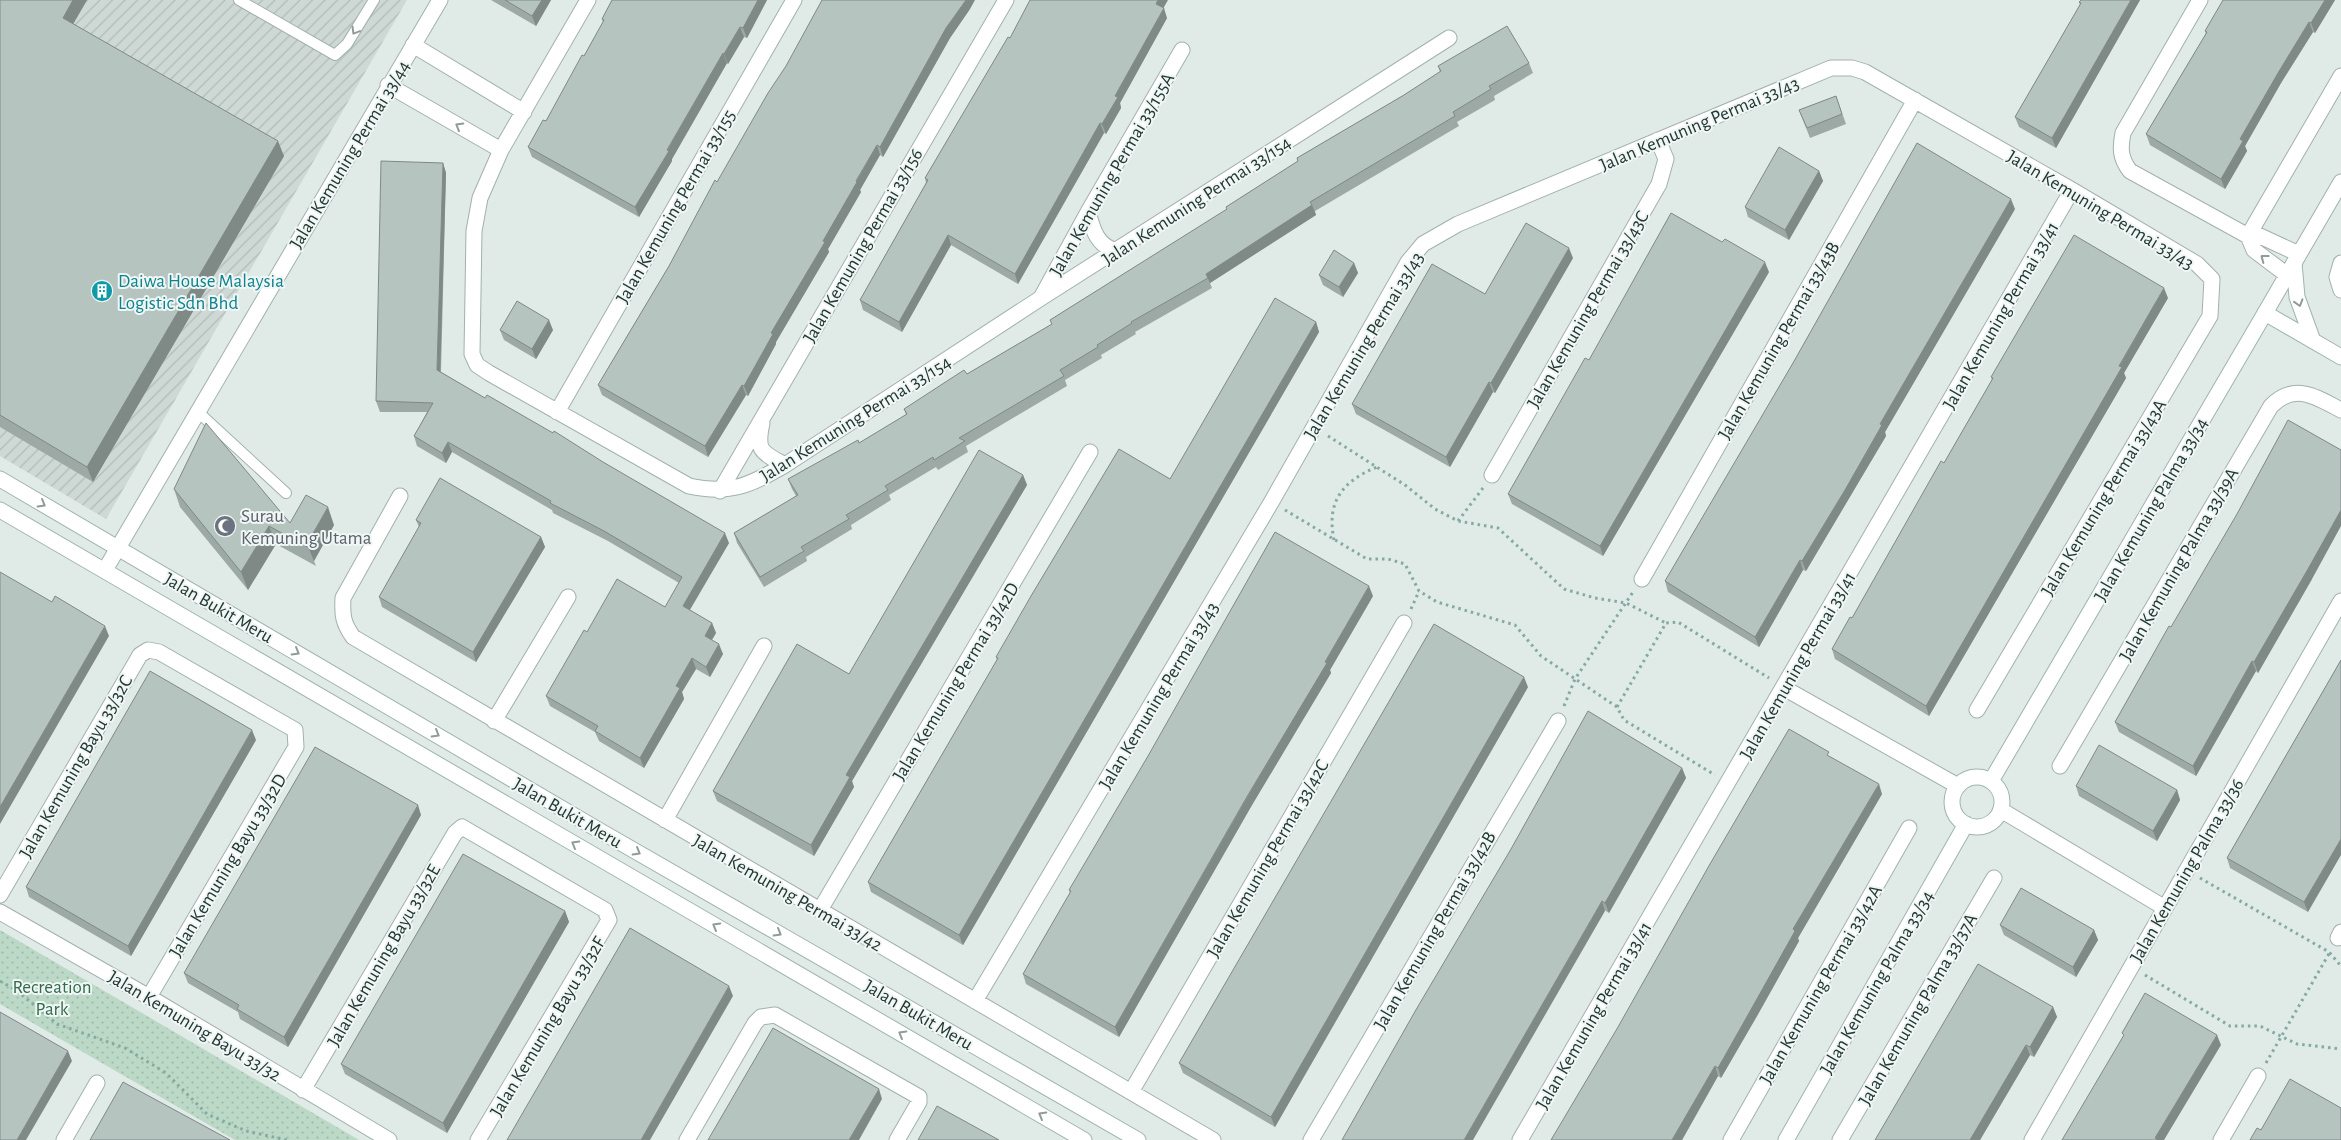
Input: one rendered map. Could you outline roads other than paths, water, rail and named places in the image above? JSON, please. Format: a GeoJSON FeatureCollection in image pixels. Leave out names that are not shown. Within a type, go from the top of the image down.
{"type":"FeatureCollection","features":[{"type":"Feature","properties":{"kind":"street","name":"Jalan Kemuning Permai 33/44"},"geometry":{"type":"LineString","coordinates":[[105,570],[388,85],[440,0]]}},
{"type":"Feature","properties":{"kind":"street","name":"Jalan Kemuning Permai 33/154"},"geometry":{"type":"LineString","coordinates":[[588,0],[501,150],[480,198],[474,231],[472,354],[477,365],[489,373],[689,486],[720,491],[746,486],[785,465],[1041,298],[1449,38]]}},
{"type":"Feature","properties":{"kind":"street","name":"Jalan Kemuning Permai 33/155"},"geometry":{"type":"LineString","coordinates":[[557,412],[794,0]]}},
{"type":"Feature","properties":{"kind":"street","name":"Jalan Kemuning Permai 33/156"},"geometry":{"type":"LineString","coordinates":[[720,491],[1006,0]]}},
{"type":"Feature","properties":{"kind":"street"},"geometry":{"type":"LineString","coordinates":[[2200,0],[2123,133],[2120,149],[2121,158],[2130,171],[2248,236],[2260,236],[2293,264],[2297,297],[2313,341]]}},
{"type":"Feature","properties":{"kind":"street"},"geometry":{"type":"LineString","coordinates":[[413,45],[524,112]]}},
{"type":"Feature","properties":{"kind":"street","name":"Jalan Kemuning Permai 33/155A"},"geometry":{"type":"LineString","coordinates":[[1041,298],[1088,212],[1182,50]]}},
{"type":"Feature","properties":{"kind":"street","name":"Jalan Kemuning Permai 33/43"},"geometry":{"type":"LineString","coordinates":[[975,1001],[1272,502],[1408,262],[1423,244],[1458,224],[1831,68],[1852,68],[1865,72],[2072,190],[2197,264],[2212,279]]}},
{"type":"Feature","properties":{"kind":"street"},"geometry":{"type":"LineString","coordinates":[[2248,236],[2341,76]]}},
{"type":"Feature","properties":{"kind":"street"},"geometry":{"type":"LineString","coordinates":[[388,85],[501,150]]}},
{"type":"Feature","properties":{"kind":"street","name":"Jalan Kemuning Permai 33/43B"},"geometry":{"type":"LineString","coordinates":[[1642,579],[1915,100]]}},
{"type":"Feature","properties":{"kind":"street","name":"Jalan Kemuning Permai 33/43C"},"geometry":{"type":"LineString","coordinates":[[1492,475],[1659,184],[1666,160],[1658,140]]}},
{"type":"Feature","properties":{"kind":"street","name":"Jalan Kemuning Palma 33/34"},"geometry":{"type":"LineString","coordinates":[[1992,781],[2341,182]]}},
{"type":"Feature","properties":{"kind":"street","name":"Jalan Kemuning Permai 33/41"},"geometry":{"type":"LineString","coordinates":[[1520,1140],[2072,190]]}},
{"type":"Feature","properties":{"kind":"street"},"geometry":{"type":"LineString","coordinates":[[1088,212],[1094,234],[1108,248],[1117,251]]}},
{"type":"Feature","properties":{"kind":"street"},"geometry":{"type":"LineString","coordinates":[[2248,236],[2254,250],[2293,264]]}},
{"type":"Feature","properties":{"kind":"street","name":"Jalan Kemuning Permai 33/43A"},"geometry":{"type":"LineString","coordinates":[[1977,710],[2210,316],[2212,279]]}},
{"type":"Feature","properties":{"kind":"street"},"geometry":{"type":"LineString","coordinates":[[2264,313],[2341,357]]}},
{"type":"Feature","properties":{"kind":"street","name":"Jalan Kemuning Palma 33/39A"},"geometry":{"type":"LineString","coordinates":[[2060,766],[2262,420],[2280,397],[2299,392],[2316,397],[2341,410]]}},
{"type":"Feature","properties":{"kind":"street"},"geometry":{"type":"LineString","coordinates":[[765,411],[759,440],[760,448],[766,455],[785,465]]}},
{"type":"Feature","properties":{"kind":"street","name":"Jalan Kemuning Permai 33/42D"},"geometry":{"type":"LineString","coordinates":[[820,910],[1090,452]]}},
{"type":"Feature","properties":{"kind":"street","name":"Jalan Bukit Meru"},"geometry":{"type":"LineString","coordinates":[[0,480],[602,832],[1138,1140]]}},
{"type":"Feature","properties":{"kind":"street","name":"Jalan Kemuning Permai 33/42"},"geometry":{"type":"LineString","coordinates":[[400,496],[343,598],[342,615],[344,624],[353,637],[1213,1140]]}},
{"type":"Feature","properties":{"kind":"street","name":"Jalan Bukit Meru"},"geometry":{"type":"LineString","coordinates":[[0,510],[1084,1140]]}},
{"type":"Feature","properties":{"kind":"street"},"geometry":{"type":"LineString","coordinates":[[494,721],[568,597]]}},
{"type":"Feature","properties":{"kind":"street","name":"Jalan Kemuning Palma 33/36"},"geometry":{"type":"LineString","coordinates":[[2032,1140],[2341,601]]}},
{"type":"Feature","properties":{"kind":"street","name":"Jalan Kemuning Permai 33/42C"},"geometry":{"type":"LineString","coordinates":[[1131,1092],[1404,623]]}},
{"type":"Feature","properties":{"kind":"street"},"geometry":{"type":"LineString","coordinates":[[665,820],[764,646]]}},
{"type":"Feature","properties":{"kind":"street","name":"Jalan Kemuning Bayu 33/32C"},"geometry":{"type":"LineString","coordinates":[[0,895],[140,655],[148,650],[159,652]]}},
{"type":"Feature","properties":{"kind":"street","name":"Jalan Kemuning Bayu 33/32D"},"geometry":{"type":"LineString","coordinates":[[149,997],[296,747],[295,730],[159,652]]}},
{"type":"Feature","properties":{"kind":"street"},"geometry":{"type":"LineString","coordinates":[[1784,688],[1958,786]]}},
{"type":"Feature","properties":{"kind":"street","name":"Jalan Kemuning Permai 33/42B"},"geometry":{"type":"LineString","coordinates":[[1311,1140],[1558,721]]}},
{"type":"Feature","properties":{"kind":"street"},"geometry":{"type":"LineString","coordinates":[[1985,777],[1992,781],[2001,794],[2001,810],[1990,823],[1982,826],[1966,824],[1960,820],[1953,807],[1954,792],[1958,786],[1970,778],[1985,777]]}},
{"type":"Feature","properties":{"kind":"street"},"geometry":{"type":"LineString","coordinates":[[2001,810],[2164,908]]}},
{"type":"Feature","properties":{"kind":"street","name":"Jalan Kemuning Palma 33/34"},"geometry":{"type":"LineString","coordinates":[[1786,1140],[1966,824]]}},
{"type":"Feature","properties":{"kind":"street","name":"Jalan Kemuning Bayu 33/32E"},"geometry":{"type":"LineString","coordinates":[[303,1090],[454,833],[462,827],[467,829]]}},
{"type":"Feature","properties":{"kind":"street","name":"Jalan Kemuning Permai 33/42A"},"geometry":{"type":"LineString","coordinates":[[1732,1140],[1909,828]]}},
{"type":"Feature","properties":{"kind":"street","name":"Jalan Kemuning Bayu 33/32F"},"geometry":{"type":"LineString","coordinates":[[467,829],[605,910],[610,920],[478,1140]]}},
{"type":"Feature","properties":{"kind":"street","name":"Jalan Kemuning Palma 33/37A"},"geometry":{"type":"LineString","coordinates":[[1840,1140],[1994,878]]}},
{"type":"Feature","properties":{"kind":"street","name":"Jalan Kemuning Bayu 33/32"},"geometry":{"type":"LineString","coordinates":[[0,912],[149,997],[389,1140]]}},
{"type":"Feature","properties":{"kind":"street"},"geometry":{"type":"LineString","coordinates":[[687,1140],[755,1023],[760,1017],[775,1015],[919,1097],[917,1106],[897,1140]]}},
{"type":"Feature","properties":{"kind":"street"},"geometry":{"type":"LineString","coordinates":[[2221,1140],[2258,1076]]}},
{"type":"Feature","properties":{"kind":"street"},"geometry":{"type":"LineString","coordinates":[[64,1140],[97,1083]]}},
{"type":"Feature","properties":{"kind":"lane"},"geometry":{"type":"LineString","coordinates":[[239,0],[330,54],[335,55],[341,52],[374,0]]}},
{"type":"Feature","properties":{"kind":"lane"},"geometry":{"type":"LineString","coordinates":[[198,412],[286,493]]}},
{"type":"Feature","properties":{"kind":"place","name":"Daiwa House Malaysia Logistic Sdn Bhd"},"geometry":{"type":"Point","coordinates":[102,291]}},
{"type":"Feature","properties":{"kind":"place","name":"Surau Kemuning Utama"},"geometry":{"type":"Point","coordinates":[225,526]}},
{"type":"Feature","properties":{"kind":"park label","name":"Recreation Park"},"geometry":{"type":"Point","coordinates":[52,997]}}]}
